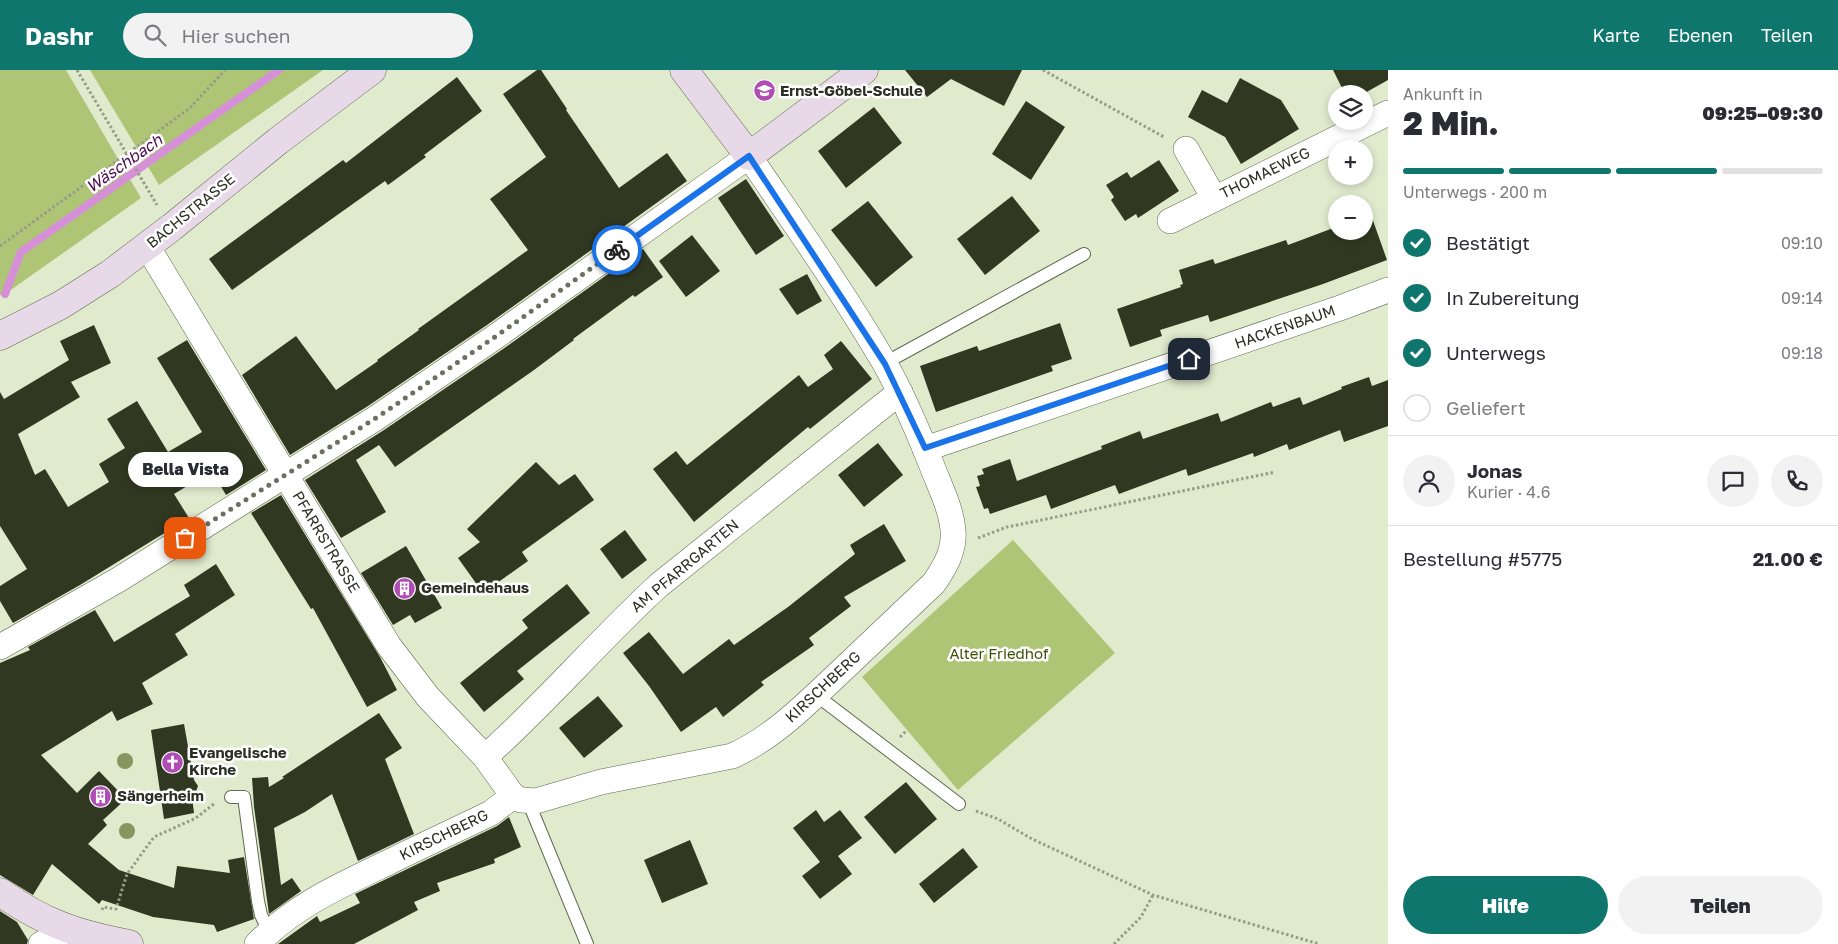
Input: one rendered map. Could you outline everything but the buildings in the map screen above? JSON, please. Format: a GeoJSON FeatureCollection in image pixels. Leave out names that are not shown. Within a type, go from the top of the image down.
{"type":"FeatureCollection","features":[{"type":"Feature","properties":{"kind":"street","name":"BACHSTRASSE"},"geometry":{"type":"LineString","coordinates":[[0,336],[62,305],[110,274],[278,141],[372,70]]}},
{"type":"Feature","properties":{"kind":"street"},"geometry":{"type":"LineString","coordinates":[[684,70],[749,156]]}},
{"type":"Feature","properties":{"kind":"street"},"geometry":{"type":"LineString","coordinates":[[0,647],[118,580],[376,418],[495,337],[749,156],[864,70]]}},
{"type":"Feature","properties":{"kind":"street","name":"THOMAEWEG"},"geometry":{"type":"LineString","coordinates":[[1170,221],[1388,113]]}},
{"type":"Feature","properties":{"kind":"street"},"geometry":{"type":"LineString","coordinates":[[1186,149],[1214,198]]}},
{"type":"Feature","properties":{"kind":"street","name":"KIRSCHBERG"},"geometry":{"type":"LineString","coordinates":[[263,938],[324,893],[521,798],[547,799],[601,782],[732,756],[752,747],[773,733],[816,695],[934,583],[946,566],[952,549],[953,532],[949,510],[925,448],[900,392],[885,364],[749,156]]}},
{"type":"Feature","properties":{"kind":"street","name":"PFARRSTRASSE"},"geometry":{"type":"LineString","coordinates":[[147,246],[389,646],[428,697],[521,798]]}},
{"type":"Feature","properties":{"kind":"street","name":"HACKENBAUM"},"geometry":{"type":"LineString","coordinates":[[925,448],[1340,308],[1388,290]]}},
{"type":"Feature","properties":{"kind":"street","name":"AM PFARRGARTEN"},"geometry":{"type":"LineString","coordinates":[[485,757],[516,731],[622,619],[659,585],[900,392]]}},
{"type":"Feature","properties":{"kind":"street"},"geometry":{"type":"LineString","coordinates":[[0,892],[39,917],[68,930],[129,944]]}},
{"type":"Feature","properties":{"kind":"street"},"geometry":{"type":"LineString","coordinates":[[41,944],[68,930]]}},
{"type":"Feature","properties":{"kind":"lane"},"geometry":{"type":"LineString","coordinates":[[885,364],[1084,254]]}},
{"type":"Feature","properties":{"kind":"lane"},"geometry":{"type":"LineString","coordinates":[[816,695],[959,804]]}},
{"type":"Feature","properties":{"kind":"lane"},"geometry":{"type":"LineString","coordinates":[[231,797],[244,797],[263,938]]}},
{"type":"Feature","properties":{"kind":"lane"},"geometry":{"type":"LineString","coordinates":[[521,798],[587,944]]}},
{"type":"Feature","properties":{"kind":"path"},"geometry":{"type":"LineString","coordinates":[[77,70],[143,185]]}},
{"type":"Feature","properties":{"kind":"path"},"geometry":{"type":"LineString","coordinates":[[0,246],[190,108],[225,70]]}},
{"type":"Feature","properties":{"kind":"path"},"geometry":{"type":"LineString","coordinates":[[1043,70],[1186,149]]}},
{"type":"Feature","properties":{"kind":"path"},"geometry":{"type":"LineString","coordinates":[[952,549],[1007,526],[1275,472]]}},
{"type":"Feature","properties":{"kind":"path"},"geometry":{"type":"LineString","coordinates":[[116,909],[127,874],[154,837],[196,818],[219,800],[231,797]]}},
{"type":"Feature","properties":{"kind":"path"},"geometry":{"type":"LineString","coordinates":[[959,804],[998,819],[1032,839],[1154,895],[1319,944]]}},
{"type":"Feature","properties":{"kind":"path"},"geometry":{"type":"LineString","coordinates":[[1114,944],[1141,917],[1154,895]]}},
{"type":"Feature","properties":{"kind":"green space"},"geometry":{"type":"Polygon","coordinates":[[[0,70],[66,70],[141,198],[5,294],[0,295],[0,70]]]}},
{"type":"Feature","properties":{"kind":"green space"},"geometry":{"type":"Polygon","coordinates":[[[90,70],[323,70],[159,185],[90,70]]]}},
{"type":"Feature","properties":{"kind":"green space","name":"Alter Friedhof"},"geometry":{"type":"Polygon","coordinates":[[[1013,540],[1115,653],[958,790],[862,677],[1013,540]]]}},
{"type":"Feature","properties":{"kind":"waterway","name":"Wäschbach"},"geometry":{"type":"LineString","coordinates":[[5,294],[21,252],[279,70]]}},
{"type":"Feature","properties":{"kind":"way so far"},"geometry":{"type":"LineString","coordinates":[[185,538],[376,418],[495,337],[617,250]]}},
{"type":"Feature","properties":{"kind":"place","name":"Ernst-Göbel-Schule"},"geometry":{"type":"Point","coordinates":[764,91]}},
{"type":"Feature","properties":{"kind":"place","name":"Bella Vista"},"geometry":{"type":"Point","coordinates":[185,538]}},
{"type":"Feature","properties":{"kind":"place","name":"Gemeindehaus"},"geometry":{"type":"Point","coordinates":[405,588]}},
{"type":"Feature","properties":{"kind":"place","name":"Evangelische Kirche"},"geometry":{"type":"Point","coordinates":[173,762]}},
{"type":"Feature","properties":{"kind":"place","name":"Sängerheim"},"geometry":{"type":"Point","coordinates":[101,796]}},
{"type":"Feature","properties":{"kind":"route"},"geometry":{"type":"LineString","coordinates":[[617,250],[749,156],[885,364],[900,392],[925,448],[1189,359]]}}]}
